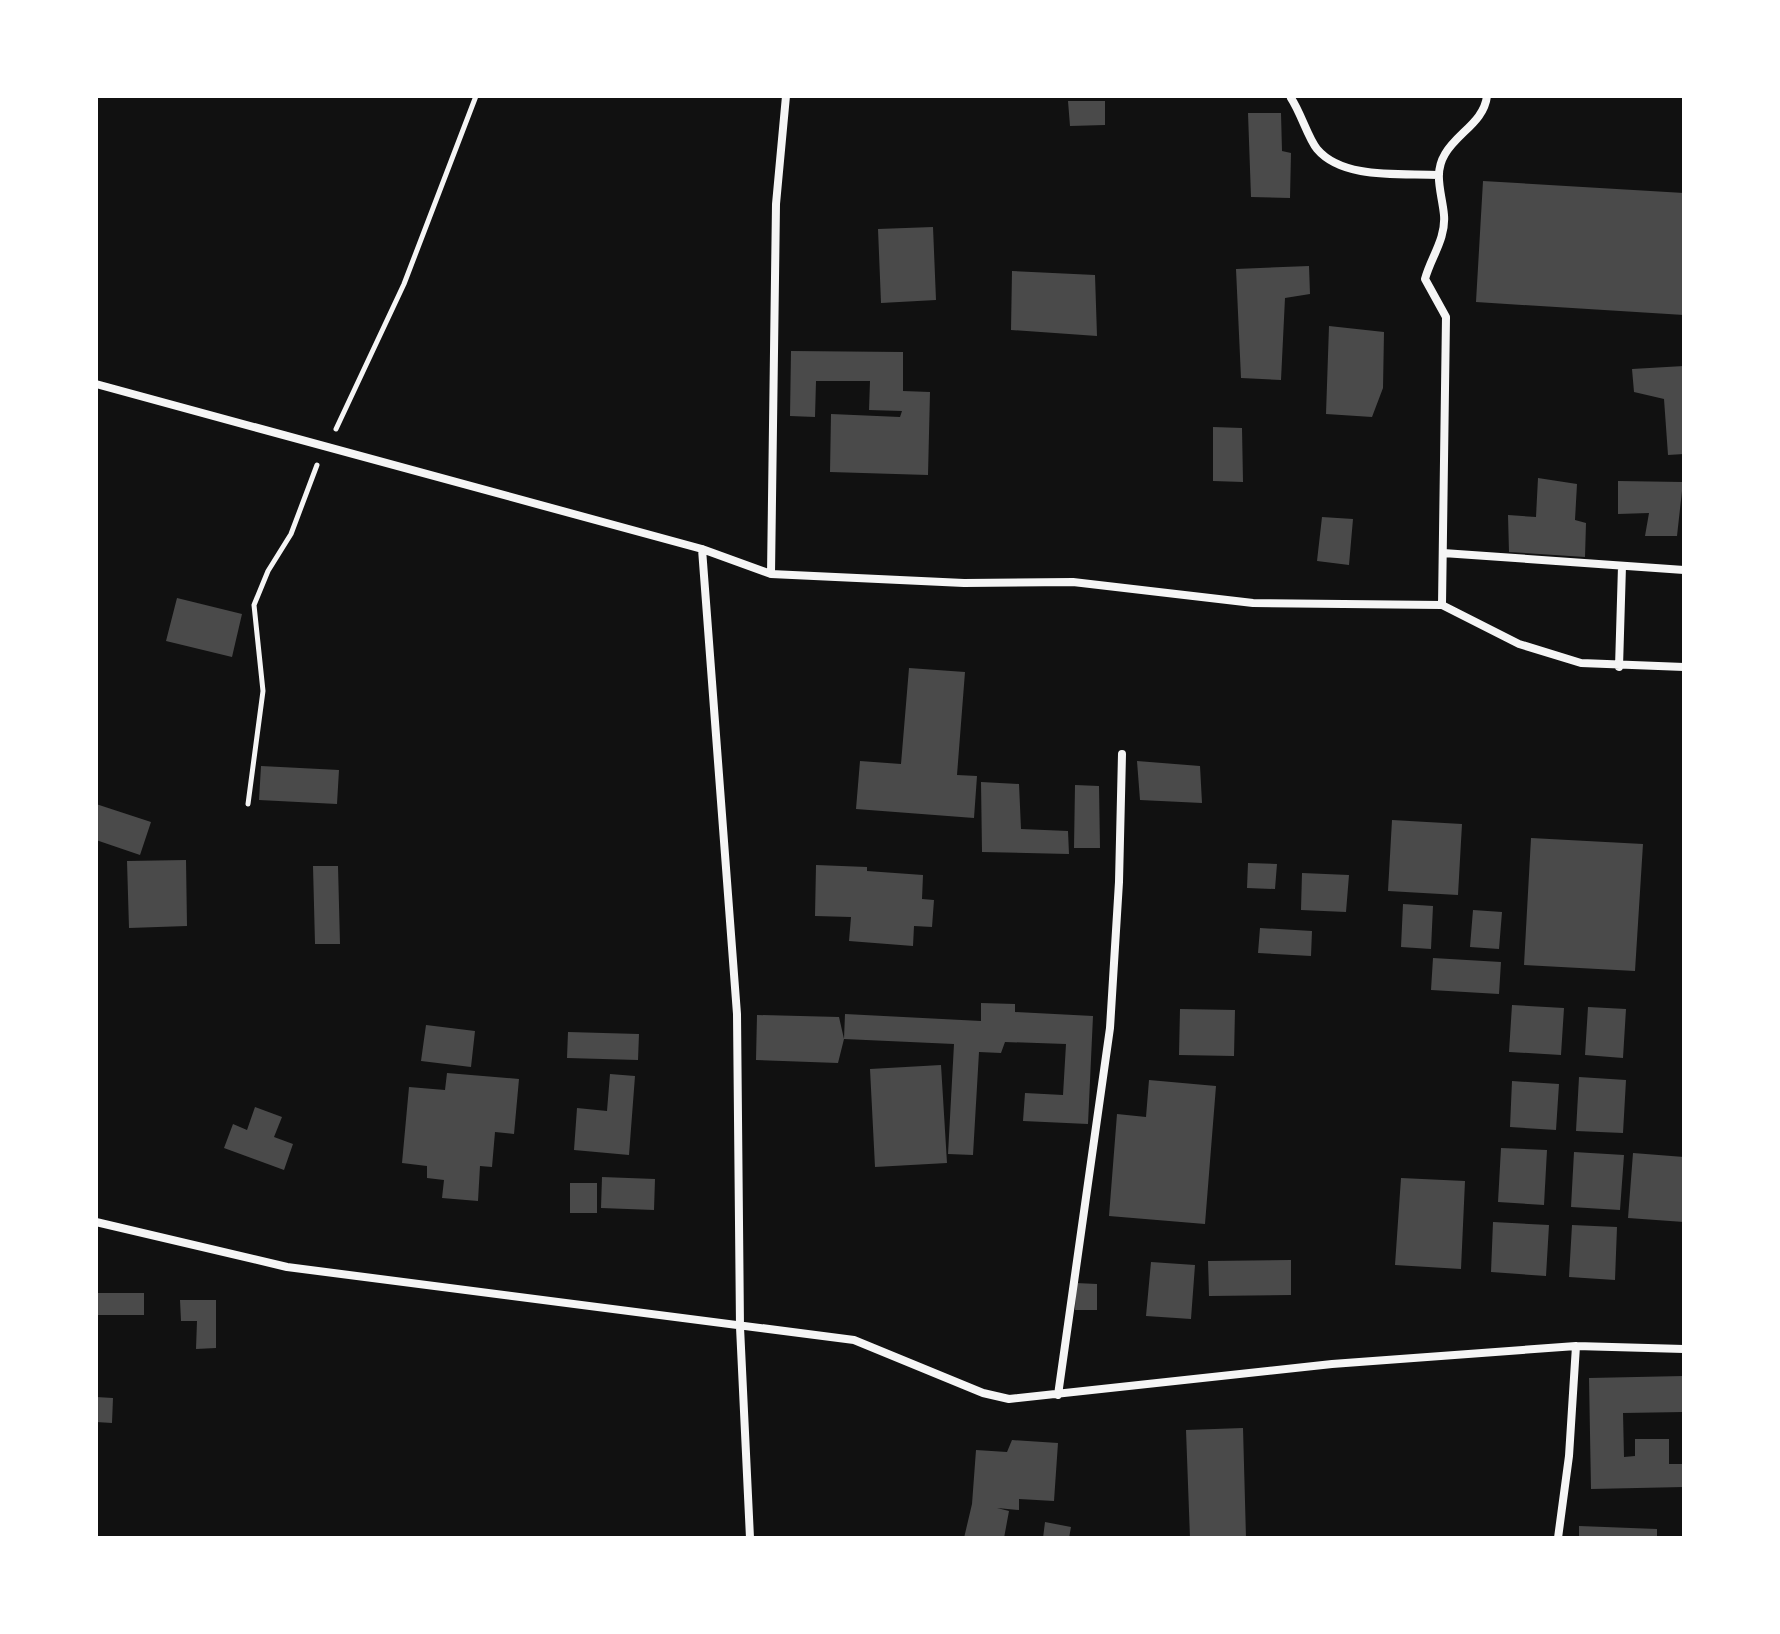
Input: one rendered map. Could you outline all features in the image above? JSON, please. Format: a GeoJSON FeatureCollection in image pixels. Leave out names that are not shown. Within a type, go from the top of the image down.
{"type":"FeatureCollection","features":[{"type":"Feature","properties":{"kind":"street"},"geometry":{"type":"LineString","coordinates":[[771,574],[776,204],[786,96]]}},
{"type":"Feature","properties":{"kind":"street"},"geometry":{"type":"LineString","coordinates":[[1442,605],[1446,317],[1425,279],[1442,236],[1444,217],[1438,175],[1443,156],[1482,114],[1487,96]]}},
{"type":"Feature","properties":{"kind":"street"},"geometry":{"type":"LineString","coordinates":[[1291,98],[1305,118],[1318,151],[1342,166],[1438,175]]}},
{"type":"Feature","properties":{"kind":"street"},"geometry":{"type":"LineString","coordinates":[[96,384],[702,549],[771,574],[964,583],[1073,582],[1253,603],[1442,605],[1519,644],[1581,663],[1619,667],[1684,667]]}},
{"type":"Feature","properties":{"kind":"street"},"geometry":{"type":"LineString","coordinates":[[702,549],[737,1014],[740,1327],[750,1538]]}},
{"type":"Feature","properties":{"kind":"street"},"geometry":{"type":"LineString","coordinates":[[1443,553],[1684,570]]}},
{"type":"Feature","properties":{"kind":"street"},"geometry":{"type":"LineString","coordinates":[[1619,667],[1622,566]]}},
{"type":"Feature","properties":{"kind":"street"},"geometry":{"type":"LineString","coordinates":[[1058,1395],[1110,1028],[1119,882],[1122,754]]}},
{"type":"Feature","properties":{"kind":"street"},"geometry":{"type":"LineString","coordinates":[[96,1222],[287,1267],[854,1340],[983,1393],[1009,1399],[1332,1364],[1576,1346],[1684,1349]]}},
{"type":"Feature","properties":{"kind":"street"},"geometry":{"type":"LineString","coordinates":[[1558,1538],[1569,1456],[1576,1346]]}},
{"type":"Feature","properties":{"kind":"path"},"geometry":{"type":"LineString","coordinates":[[248,804],[263,691],[254,605],[268,571],[291,534],[325,448],[404,284],[476,96]]}},
{"type":"Feature","properties":{"kind":"building"},"geometry":{"type":"Polygon","coordinates":[[[1068,101],[1105,101],[1105,125],[1070,126],[1068,101]]]}},
{"type":"Feature","properties":{"kind":"building"},"geometry":{"type":"Polygon","coordinates":[[[1248,113],[1281,113],[1282,151],[1291,153],[1290,198],[1251,197],[1248,113]]]}},
{"type":"Feature","properties":{"kind":"building"},"geometry":{"type":"Polygon","coordinates":[[[1483,181],[1684,193],[1684,315],[1476,302],[1483,181]]]}},
{"type":"Feature","properties":{"kind":"building"},"geometry":{"type":"Polygon","coordinates":[[[933,227],[936,300],[881,303],[878,229],[933,227]]]}},
{"type":"Feature","properties":{"kind":"building"},"geometry":{"type":"Polygon","coordinates":[[[1309,266],[1310,294],[1285,298],[1281,380],[1241,378],[1236,269],[1309,266]]]}},
{"type":"Feature","properties":{"kind":"building"},"geometry":{"type":"Polygon","coordinates":[[[1012,271],[1095,275],[1097,336],[1011,330],[1012,271]]]}},
{"type":"Feature","properties":{"kind":"building"},"geometry":{"type":"Polygon","coordinates":[[[1329,326],[1384,332],[1383,388],[1372,417],[1326,414],[1329,326]]]}},
{"type":"Feature","properties":{"kind":"building"},"geometry":{"type":"Polygon","coordinates":[[[791,351],[903,352],[903,391],[930,392],[928,475],[830,472],[831,414],[900,417],[902,411],[869,410],[870,381],[816,381],[815,417],[790,416],[791,351]]]}},
{"type":"Feature","properties":{"kind":"building"},"geometry":{"type":"Polygon","coordinates":[[[1684,366],[1684,454],[1668,455],[1664,399],[1634,392],[1632,369],[1684,366]]]}},
{"type":"Feature","properties":{"kind":"building"},"geometry":{"type":"Polygon","coordinates":[[[1213,427],[1242,428],[1243,482],[1213,481],[1213,427]]]}},
{"type":"Feature","properties":{"kind":"building"},"geometry":{"type":"Polygon","coordinates":[[[1538,478],[1577,484],[1575,520],[1586,523],[1585,557],[1509,552],[1508,515],[1536,517],[1538,478]]]}},
{"type":"Feature","properties":{"kind":"building"},"geometry":{"type":"Polygon","coordinates":[[[1618,481],[1683,482],[1677,536],[1645,536],[1649,513],[1618,514],[1618,481]]]}},
{"type":"Feature","properties":{"kind":"building"},"geometry":{"type":"Polygon","coordinates":[[[1322,517],[1353,519],[1349,565],[1317,561],[1322,517]]]}},
{"type":"Feature","properties":{"kind":"building"},"geometry":{"type":"Polygon","coordinates":[[[177,598],[242,614],[232,657],[166,641],[177,598]]]}},
{"type":"Feature","properties":{"kind":"building"},"geometry":{"type":"Polygon","coordinates":[[[909,668],[965,672],[957,775],[977,776],[974,818],[856,809],[860,761],[901,764],[909,668]]]}},
{"type":"Feature","properties":{"kind":"building"},"geometry":{"type":"Polygon","coordinates":[[[1137,761],[1200,766],[1202,803],[1140,800],[1137,761]]]}},
{"type":"Feature","properties":{"kind":"building"},"geometry":{"type":"Polygon","coordinates":[[[261,766],[339,770],[337,804],[259,800],[261,766]]]}},
{"type":"Feature","properties":{"kind":"building"},"geometry":{"type":"Polygon","coordinates":[[[981,782],[1019,784],[1021,829],[1068,831],[1069,854],[982,852],[981,782]]]}},
{"type":"Feature","properties":{"kind":"building"},"geometry":{"type":"Polygon","coordinates":[[[1075,785],[1099,786],[1100,848],[1074,848],[1075,785]]]}},
{"type":"Feature","properties":{"kind":"building"},"geometry":{"type":"Polygon","coordinates":[[[96,804],[151,822],[140,855],[96,840],[96,804]]]}},
{"type":"Feature","properties":{"kind":"building"},"geometry":{"type":"Polygon","coordinates":[[[1392,820],[1462,824],[1458,895],[1388,891],[1392,820]]]}},
{"type":"Feature","properties":{"kind":"building"},"geometry":{"type":"Polygon","coordinates":[[[1531,838],[1643,844],[1635,971],[1524,965],[1531,838]]]}},
{"type":"Feature","properties":{"kind":"building"},"geometry":{"type":"Polygon","coordinates":[[[186,860],[187,926],[129,928],[127,861],[186,860]]]}},
{"type":"Feature","properties":{"kind":"building"},"geometry":{"type":"Polygon","coordinates":[[[1248,863],[1277,864],[1275,889],[1247,888],[1248,863]]]}},
{"type":"Feature","properties":{"kind":"building"},"geometry":{"type":"Polygon","coordinates":[[[816,865],[867,867],[867,871],[923,875],[922,899],[934,900],[932,927],[914,926],[913,946],[849,941],[851,917],[815,916],[816,865]]]}},
{"type":"Feature","properties":{"kind":"building"},"geometry":{"type":"Polygon","coordinates":[[[313,866],[338,866],[340,944],[315,944],[313,866]]]}},
{"type":"Feature","properties":{"kind":"building"},"geometry":{"type":"Polygon","coordinates":[[[1302,873],[1349,875],[1346,912],[1301,910],[1302,873]]]}},
{"type":"Feature","properties":{"kind":"building"},"geometry":{"type":"Polygon","coordinates":[[[1403,904],[1433,906],[1431,949],[1401,947],[1403,904]]]}},
{"type":"Feature","properties":{"kind":"building"},"geometry":{"type":"Polygon","coordinates":[[[1473,910],[1502,912],[1499,949],[1470,947],[1473,910]]]}},
{"type":"Feature","properties":{"kind":"building"},"geometry":{"type":"Polygon","coordinates":[[[1260,928],[1312,931],[1311,956],[1258,953],[1260,928]]]}},
{"type":"Feature","properties":{"kind":"building"},"geometry":{"type":"Polygon","coordinates":[[[1433,958],[1501,962],[1499,994],[1431,990],[1433,958]]]}},
{"type":"Feature","properties":{"kind":"building"},"geometry":{"type":"Polygon","coordinates":[[[981,1003],[1015,1004],[1015,1012],[1093,1016],[1088,1124],[1023,1121],[1025,1093],[1063,1095],[1066,1044],[1005,1042],[1001,1053],[979,1052],[973,1155],[948,1154],[954,1044],[844,1039],[845,1014],[981,1021],[981,1003]]]}},
{"type":"Feature","properties":{"kind":"building"},"geometry":{"type":"Polygon","coordinates":[[[1512,1005],[1564,1008],[1561,1055],[1509,1052],[1512,1005]]]}},
{"type":"Feature","properties":{"kind":"building"},"geometry":{"type":"Polygon","coordinates":[[[1588,1007],[1626,1009],[1623,1058],[1585,1055],[1588,1007]]]}},
{"type":"Feature","properties":{"kind":"building"},"geometry":{"type":"Polygon","coordinates":[[[1180,1009],[1235,1010],[1234,1056],[1179,1055],[1180,1009]]]}},
{"type":"Feature","properties":{"kind":"building"},"geometry":{"type":"Polygon","coordinates":[[[757,1015],[839,1017],[844,1039],[838,1063],[756,1060],[757,1015]]]}},
{"type":"Feature","properties":{"kind":"building"},"geometry":{"type":"Polygon","coordinates":[[[426,1025],[475,1031],[471,1067],[421,1061],[426,1025]]]}},
{"type":"Feature","properties":{"kind":"building"},"geometry":{"type":"Polygon","coordinates":[[[568,1032],[639,1034],[638,1060],[567,1058],[568,1032]]]}},
{"type":"Feature","properties":{"kind":"building"},"geometry":{"type":"Polygon","coordinates":[[[941,1065],[947,1163],[875,1167],[870,1069],[941,1065]]]}},
{"type":"Feature","properties":{"kind":"building"},"geometry":{"type":"Polygon","coordinates":[[[447,1073],[519,1079],[514,1134],[495,1132],[492,1167],[480,1166],[478,1201],[442,1198],[444,1180],[427,1178],[427,1166],[402,1163],[409,1087],[445,1090],[447,1073]]]}},
{"type":"Feature","properties":{"kind":"building"},"geometry":{"type":"Polygon","coordinates":[[[610,1074],[635,1076],[629,1155],[574,1150],[577,1108],[607,1111],[610,1074]]]}},
{"type":"Feature","properties":{"kind":"building"},"geometry":{"type":"Polygon","coordinates":[[[1579,1077],[1626,1080],[1623,1133],[1576,1131],[1579,1077]]]}},
{"type":"Feature","properties":{"kind":"building"},"geometry":{"type":"Polygon","coordinates":[[[1149,1080],[1216,1086],[1205,1224],[1109,1216],[1117,1114],[1146,1117],[1149,1080]]]}},
{"type":"Feature","properties":{"kind":"building"},"geometry":{"type":"Polygon","coordinates":[[[1512,1081],[1559,1084],[1556,1130],[1510,1127],[1512,1081]]]}},
{"type":"Feature","properties":{"kind":"building"},"geometry":{"type":"Polygon","coordinates":[[[255,1107],[282,1117],[274,1137],[293,1144],[284,1170],[224,1148],[233,1124],[247,1130],[255,1107]]]}},
{"type":"Feature","properties":{"kind":"building"},"geometry":{"type":"Polygon","coordinates":[[[1501,1148],[1547,1150],[1544,1205],[1498,1202],[1501,1148]]]}},
{"type":"Feature","properties":{"kind":"building"},"geometry":{"type":"Polygon","coordinates":[[[1574,1152],[1624,1155],[1620,1210],[1571,1207],[1574,1152]]]}},
{"type":"Feature","properties":{"kind":"building"},"geometry":{"type":"Polygon","coordinates":[[[1633,1153],[1684,1157],[1684,1222],[1628,1218],[1633,1153]]]}},
{"type":"Feature","properties":{"kind":"building"},"geometry":{"type":"Polygon","coordinates":[[[602,1177],[655,1179],[654,1210],[601,1208],[602,1177]]]}},
{"type":"Feature","properties":{"kind":"building"},"geometry":{"type":"Polygon","coordinates":[[[1401,1178],[1465,1181],[1461,1269],[1395,1265],[1401,1178]]]}},
{"type":"Feature","properties":{"kind":"building"},"geometry":{"type":"Polygon","coordinates":[[[570,1183],[597,1183],[597,1213],[570,1213],[570,1183]]]}},
{"type":"Feature","properties":{"kind":"building"},"geometry":{"type":"Polygon","coordinates":[[[1493,1222],[1549,1225],[1546,1276],[1491,1272],[1493,1222]]]}},
{"type":"Feature","properties":{"kind":"building"},"geometry":{"type":"Polygon","coordinates":[[[1572,1225],[1617,1227],[1615,1280],[1569,1277],[1572,1225]]]}},
{"type":"Feature","properties":{"kind":"building"},"geometry":{"type":"Polygon","coordinates":[[[1291,1260],[1291,1295],[1209,1296],[1208,1261],[1291,1260]]]}},
{"type":"Feature","properties":{"kind":"building"},"geometry":{"type":"Polygon","coordinates":[[[1151,1262],[1195,1265],[1191,1319],[1146,1316],[1151,1262]]]}},
{"type":"Feature","properties":{"kind":"building"},"geometry":{"type":"Polygon","coordinates":[[[1076,1283],[1097,1284],[1097,1310],[1075,1310],[1076,1283]]]}},
{"type":"Feature","properties":{"kind":"building"},"geometry":{"type":"Polygon","coordinates":[[[96,1293],[144,1293],[144,1315],[96,1315],[96,1293]]]}},
{"type":"Feature","properties":{"kind":"building"},"geometry":{"type":"Polygon","coordinates":[[[180,1300],[216,1300],[216,1348],[196,1349],[197,1321],[181,1321],[180,1300]]]}},
{"type":"Feature","properties":{"kind":"building"},"geometry":{"type":"Polygon","coordinates":[[[1684,1376],[1684,1412],[1623,1413],[1624,1457],[1635,1456],[1635,1439],[1669,1439],[1669,1464],[1684,1464],[1684,1487],[1591,1489],[1589,1378],[1684,1376]]]}},
{"type":"Feature","properties":{"kind":"building"},"geometry":{"type":"Polygon","coordinates":[[[96,1397],[113,1398],[112,1423],[96,1422],[96,1397]]]}},
{"type":"Feature","properties":{"kind":"building"},"geometry":{"type":"Polygon","coordinates":[[[1243,1428],[1246,1538],[1190,1538],[1186,1430],[1243,1428]]]}},
{"type":"Feature","properties":{"kind":"building"},"geometry":{"type":"Polygon","coordinates":[[[1012,1440],[1058,1443],[1054,1501],[1019,1499],[1019,1510],[997,1508],[1009,1511],[1004,1538],[964,1538],[972,1504],[976,1450],[1007,1452],[1012,1440]]]}},
{"type":"Feature","properties":{"kind":"building"},"geometry":{"type":"Polygon","coordinates":[[[1045,1522],[1071,1527],[1069,1538],[1043,1538],[1045,1522]]]}},
{"type":"Feature","properties":{"kind":"building"},"geometry":{"type":"Polygon","coordinates":[[[1579,1526],[1657,1529],[1657,1538],[1579,1538],[1579,1526]]]}}]}
